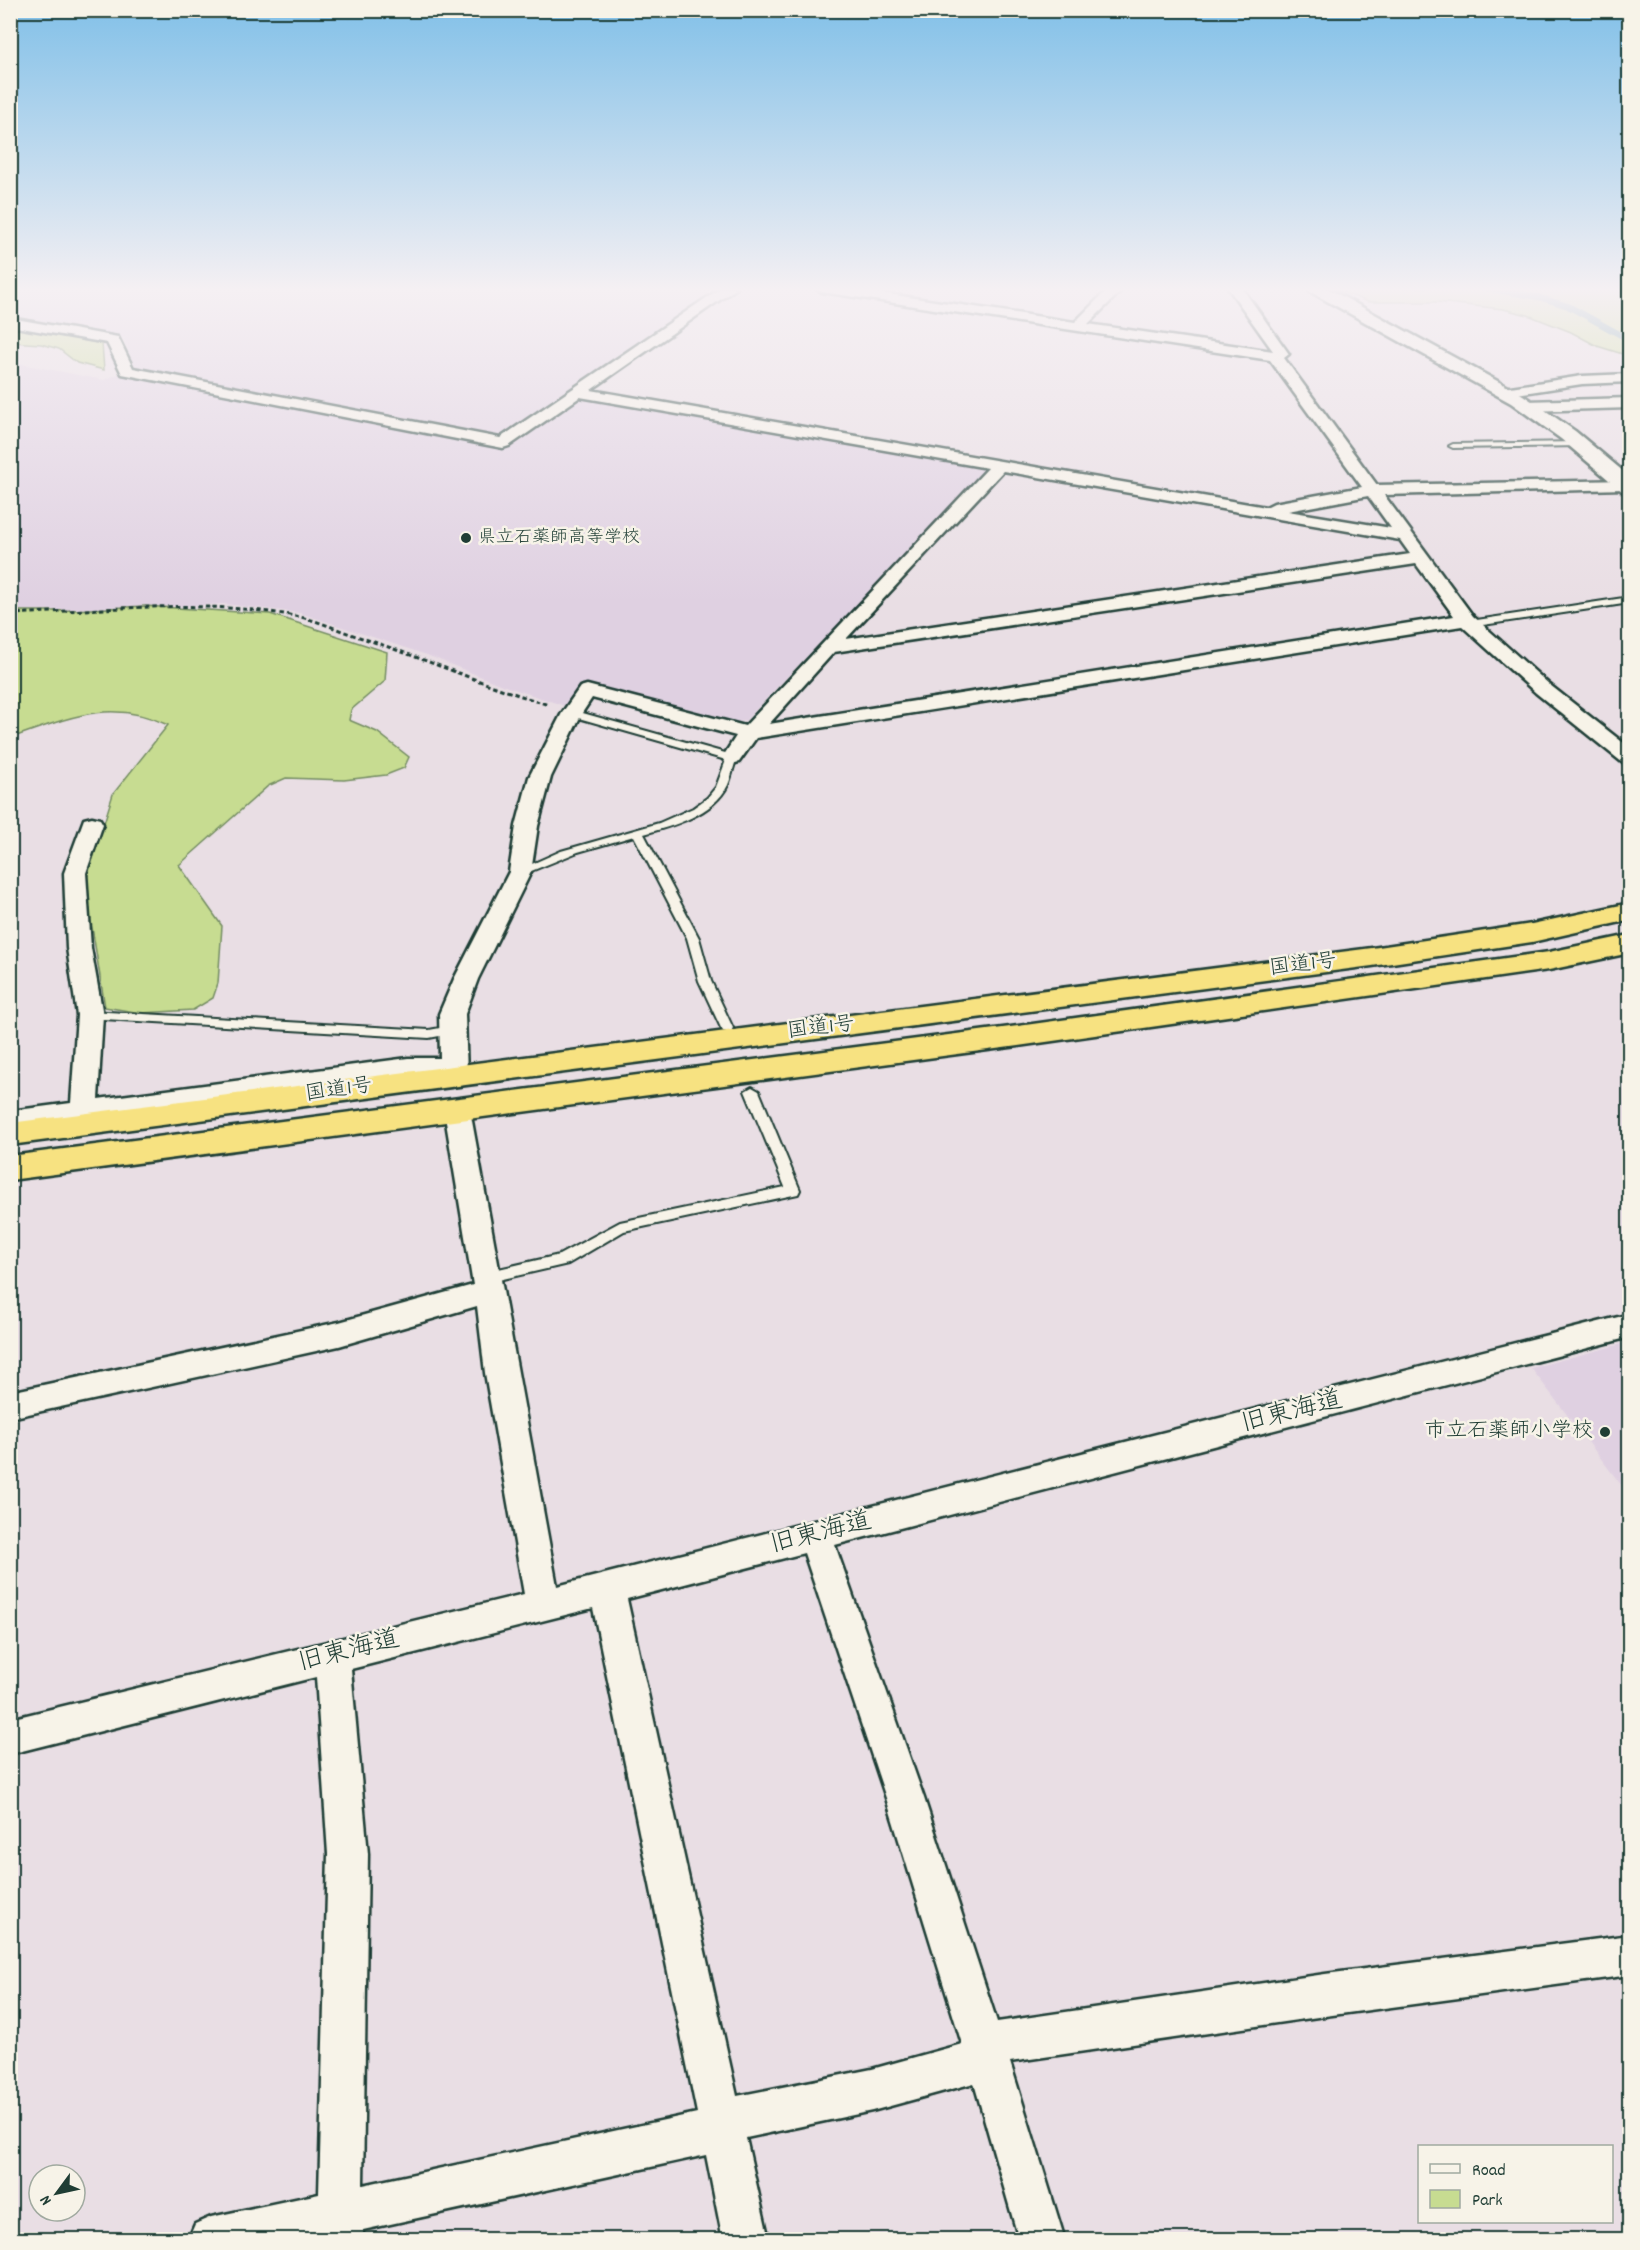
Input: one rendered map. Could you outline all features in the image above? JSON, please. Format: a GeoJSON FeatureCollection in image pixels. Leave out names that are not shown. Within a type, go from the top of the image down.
{"type":"FeatureCollection","features":[{"type":"Feature","properties":{"kind":"highway","name":"国道1号"},"geometry":{"type":"LineString","coordinates":[[10,1134],[454,1071],[1372,957],[1532,933],[1629,911]]}},
{"type":"Feature","properties":{"kind":"highway","name":"国道1号"},"geometry":{"type":"LineString","coordinates":[[10,1168],[1383,986],[1550,961],[1629,944]]}},
{"type":"Feature","properties":{"kind":"main road"},"geometry":{"type":"LineString","coordinates":[[1506,393],[1527,406],[1625,481]]}},
{"type":"Feature","properties":{"kind":"street"},"geometry":{"type":"LineString","coordinates":[[242,393],[503,443],[576,393]]}},
{"type":"Feature","properties":{"kind":"street"},"geometry":{"type":"LineString","coordinates":[[583,393],[1405,536]]}},
{"type":"Feature","properties":{"kind":"street"},"geometry":{"type":"LineString","coordinates":[[1302,393],[1468,622],[1543,689],[1629,759]]}},
{"type":"Feature","properties":{"kind":"street"},"geometry":{"type":"LineString","coordinates":[[1527,406],[1629,403]]}},
{"type":"Feature","properties":{"kind":"street"},"geometry":{"type":"LineString","coordinates":[[732,758],[739,745],[828,646],[999,466]]}},
{"type":"Feature","properties":{"kind":"street"},"geometry":{"type":"LineString","coordinates":[[1256,511],[1372,490],[1625,481]]}},
{"type":"Feature","properties":{"kind":"street"},"geometry":{"type":"LineString","coordinates":[[828,646],[1420,558]]}},
{"type":"Feature","properties":{"kind":"street"},"geometry":{"type":"LineString","coordinates":[[10,1120],[408,1067],[454,1071],[452,1014],[466,979],[520,872],[526,826],[540,777],[572,713],[587,691],[750,733],[1468,622]]}},
{"type":"Feature","properties":{"kind":"street"},"geometry":{"type":"LineString","coordinates":[[84,1110],[90,1015],[79,948],[75,873],[92,824]]}},
{"type":"Feature","properties":{"kind":"street"},"geometry":{"type":"LineString","coordinates":[[457,1110],[497,1337],[501,1373],[543,1603]]}},
{"type":"Feature","properties":{"kind":"street"},"geometry":{"type":"LineString","coordinates":[[10,1405],[339,1334],[487,1284]]}},
{"type":"Feature","properties":{"kind":"street","name":"旧東海道"},"geometry":{"type":"LineString","coordinates":[[10,1737],[543,1603],[607,1589],[1629,1325]]}},
{"type":"Feature","properties":{"kind":"street"},"geometry":{"type":"LineString","coordinates":[[815,1536],[855,1648],[987,2051],[1042,2240]]}},
{"type":"Feature","properties":{"kind":"street"},"geometry":{"type":"LineString","coordinates":[[607,1589],[746,2240]]}},
{"type":"Feature","properties":{"kind":"street"},"geometry":{"type":"LineString","coordinates":[[332,1656],[348,1854],[341,2226]]}},
{"type":"Feature","properties":{"kind":"street"},"geometry":{"type":"LineString","coordinates":[[211,2240],[341,2226],[722,2125],[872,2090],[987,2051],[1325,1995],[1629,1955]]}},
{"type":"Feature","properties":{"kind":"lane"},"geometry":{"type":"LineString","coordinates":[[1453,446],[1578,444]]}},
{"type":"Feature","properties":{"kind":"lane"},"geometry":{"type":"LineString","coordinates":[[1468,622],[1629,600]]}},
{"type":"Feature","properties":{"kind":"lane"},"geometry":{"type":"LineString","coordinates":[[520,872],[568,852],[673,821],[705,804],[722,788],[732,758],[572,713]]}},
{"type":"Feature","properties":{"kind":"lane"},"geometry":{"type":"LineString","coordinates":[[637,832],[693,938],[705,981],[727,1028]]}},
{"type":"Feature","properties":{"kind":"lane"},"geometry":{"type":"LineString","coordinates":[[90,1015],[429,1034],[451,1030]]}},
{"type":"Feature","properties":{"kind":"lane"},"geometry":{"type":"LineString","coordinates":[[487,1284],[563,1260],[620,1227],[793,1190],[752,1091]]}},
{"type":"Feature","properties":{"kind":"path"},"geometry":{"type":"LineString","coordinates":[[10,614],[215,606],[281,614],[321,624],[415,655],[516,695],[572,713]]}},
{"type":"Feature","properties":{"kind":"shaded area","name":"県立石薬師高等学校"},"geometry":{"type":"Polygon","coordinates":[[[11,393],[220,393],[504,446],[577,398],[585,397],[981,468],[985,471],[745,721],[732,723],[582,684],[569,704],[565,706],[502,685],[427,655],[300,613],[223,604],[11,611],[11,393]]]}},
{"type":"Feature","properties":{"kind":"shaded area"},"geometry":{"type":"Polygon","coordinates":[[[266,393],[566,393],[503,436],[496,437],[266,393]]]}},
{"type":"Feature","properties":{"kind":"shaded area","name":"市立石薬師小学校"},"geometry":{"type":"Polygon","coordinates":[[[1630,1342],[1629,1495],[1531,1368],[1630,1342]]]}},
{"type":"Feature","properties":{"kind":"green space"},"geometry":{"type":"Polygon","coordinates":[[[144,606],[270,614],[387,652],[385,681],[351,710],[349,720],[377,732],[409,757],[404,768],[386,775],[344,780],[286,778],[268,786],[179,865],[222,926],[218,983],[213,998],[193,1010],[141,1013],[105,1007],[85,884],[113,794],[168,725],[147,717],[107,712],[70,718],[11,738],[11,611],[144,606]]]}},
{"type":"Feature","properties":{"kind":"place","name":"県立石薬師高等学校"},"geometry":{"type":"Point","coordinates":[466,538]}},
{"type":"Feature","properties":{"kind":"place","name":"市立石薬師小学校"},"geometry":{"type":"Point","coordinates":[1605,1432]}}]}
